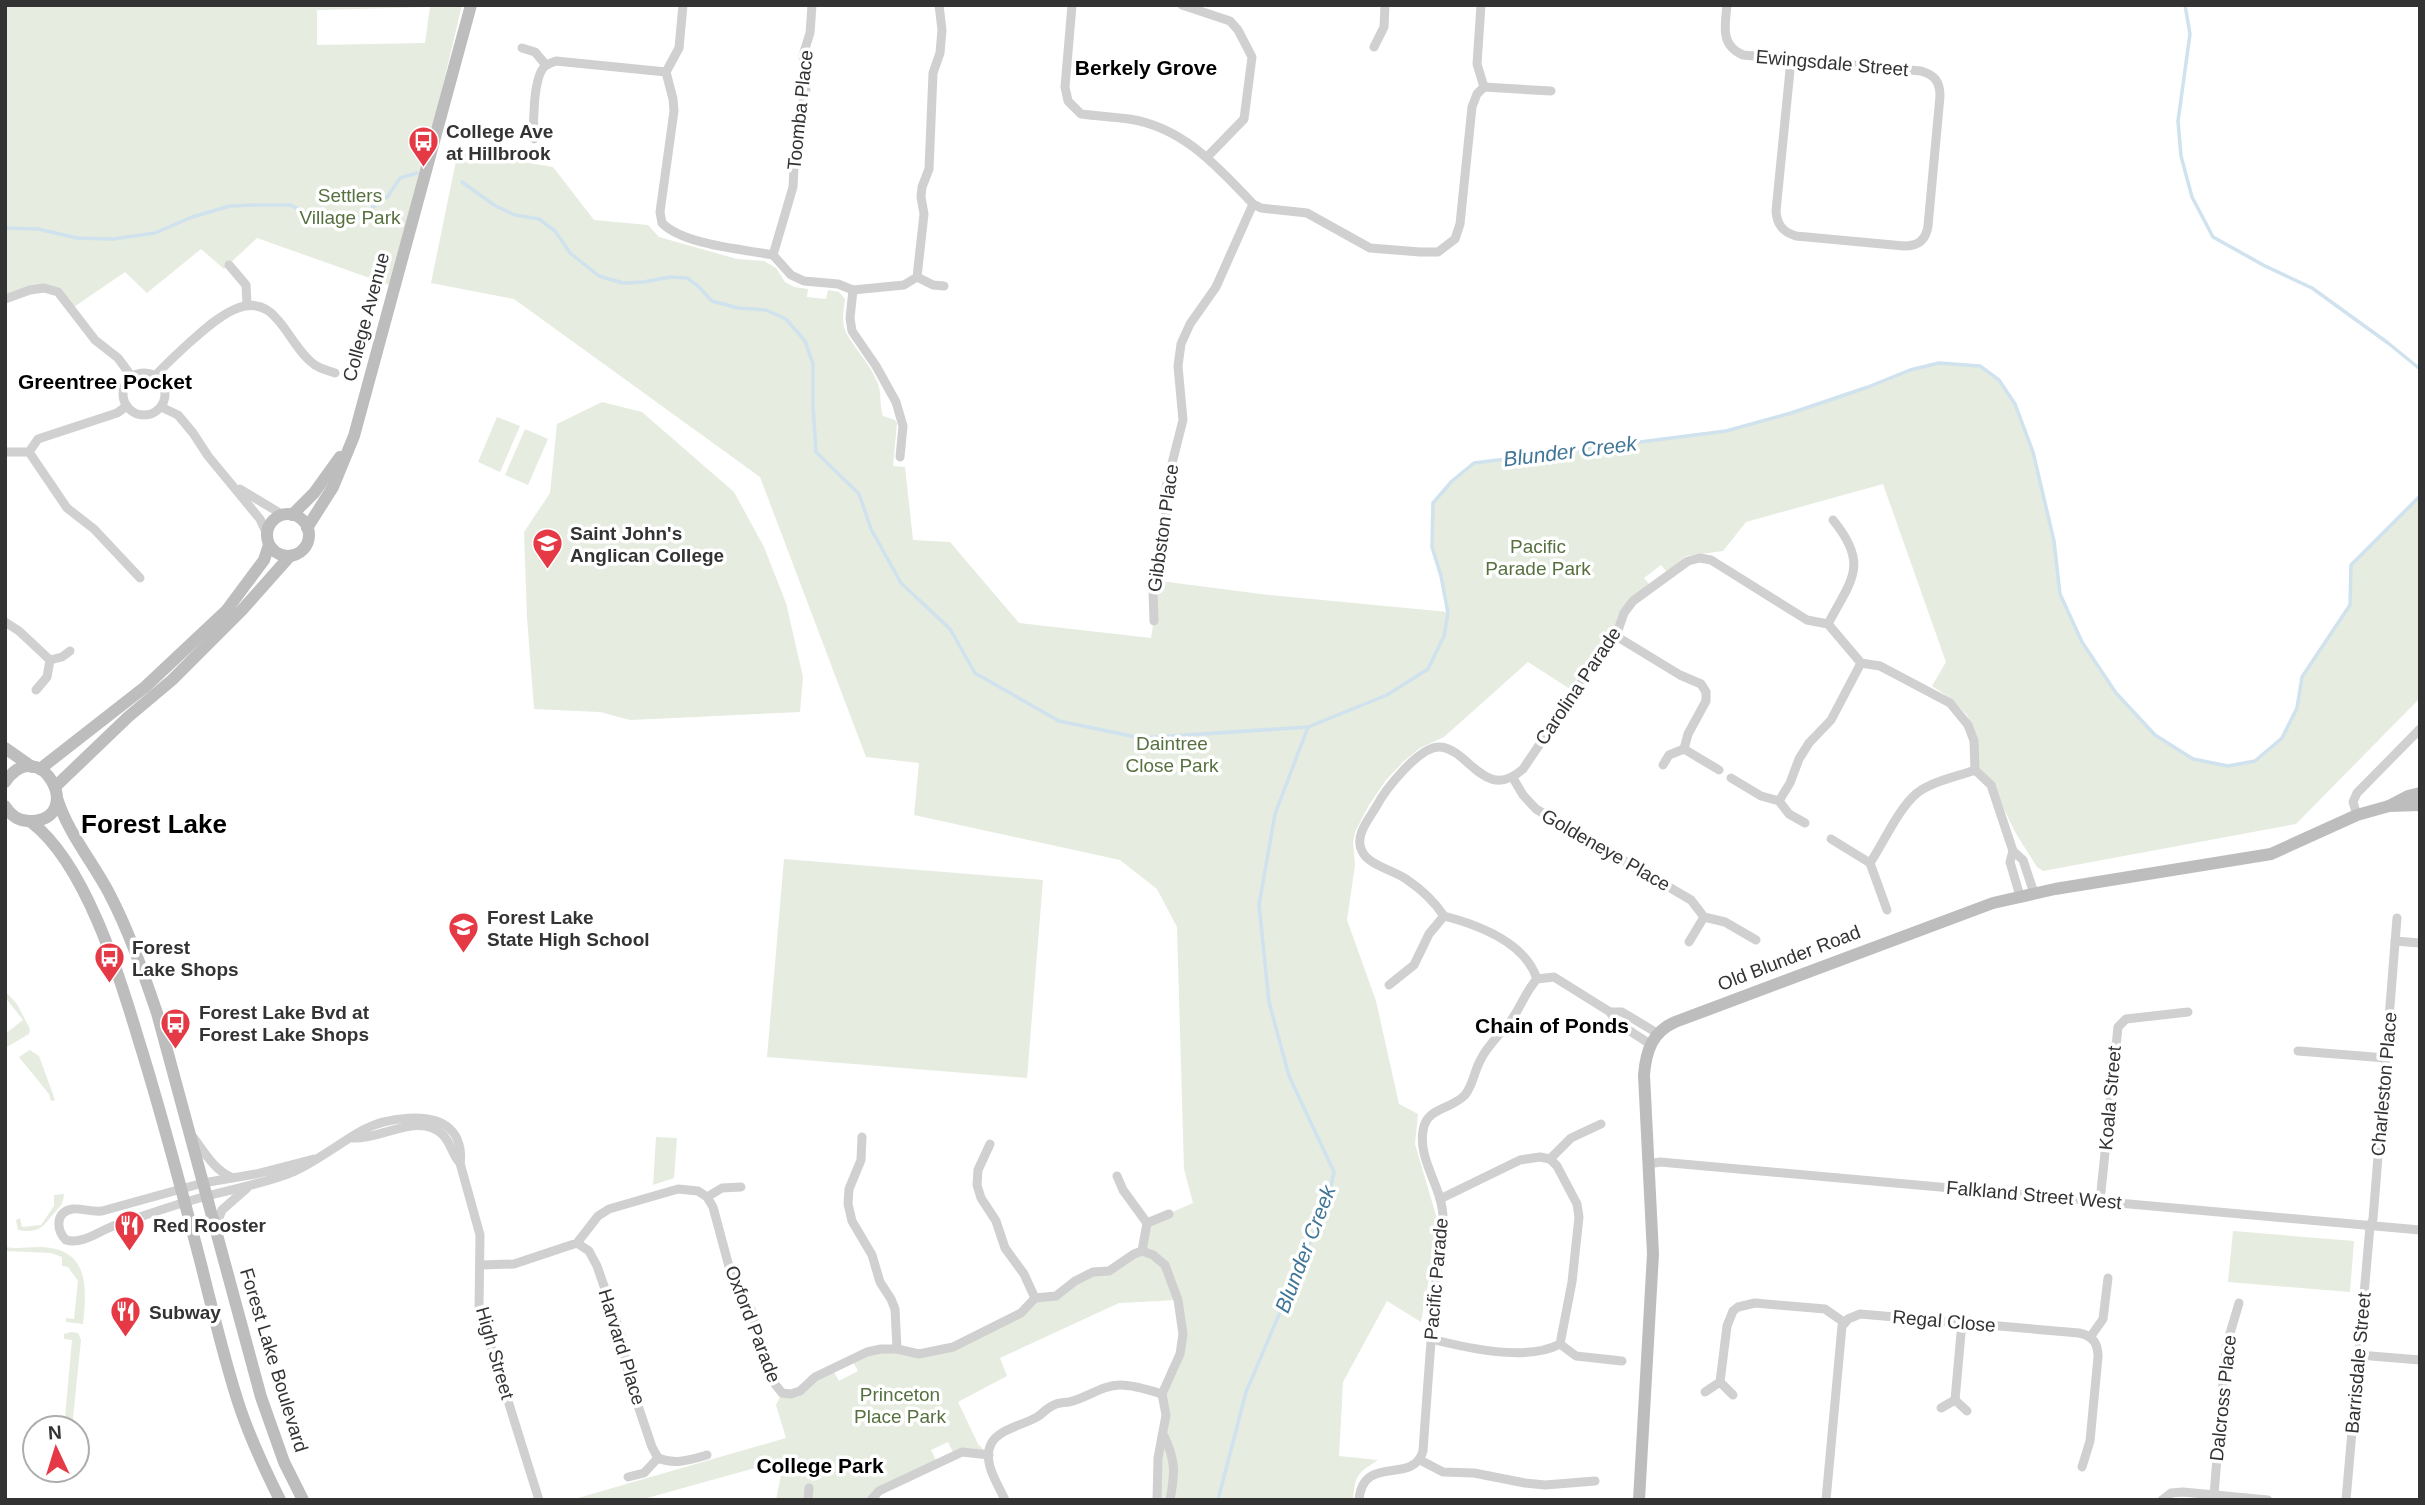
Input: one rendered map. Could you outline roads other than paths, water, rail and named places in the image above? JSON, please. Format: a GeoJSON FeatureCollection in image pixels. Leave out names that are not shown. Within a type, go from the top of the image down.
{"type":"FeatureCollection","features":[{"type":"Feature","properties":{"kind":"main road","name":"College Avenue"},"geometry":{"type":"LineString","coordinates":[[31,822],[51,812],[57,792],[128,717],[173,680],[242,610],[290,556],[302,551],[306,545],[309,535],[307,528],[333,488],[354,436],[471,5]]}},
{"type":"Feature","properties":{"kind":"main road","name":"College Avenue"},"geometry":{"type":"LineString","coordinates":[[5,782],[16,771],[36,768],[145,687],[226,611],[264,560],[272,521],[288,515],[314,493],[354,436]]}},
{"type":"Feature","properties":{"kind":"main road"},"geometry":{"type":"LineString","coordinates":[[288,515],[301,519],[307,528]]}},
{"type":"Feature","properties":{"kind":"main road"},"geometry":{"type":"LineString","coordinates":[[268,540],[278,553],[290,556]]}},
{"type":"Feature","properties":{"kind":"main road"},"geometry":{"type":"LineString","coordinates":[[5,748],[36,768]]}},
{"type":"Feature","properties":{"kind":"main road","name":"Forest Lake Boulevard"},"geometry":{"type":"LineString","coordinates":[[36,768],[47,773],[57,792],[64,819],[94,865],[126,928],[157,1013],[261,1397],[284,1462],[303,1500]]}},
{"type":"Feature","properties":{"kind":"main road","name":"Old Blunder Road"},"geometry":{"type":"LineString","coordinates":[[1654,1039],[1675,1022],[1957,914],[2034,893],[2262,856],[2290,847],[2357,815],[2420,793]]}},
{"type":"Feature","properties":{"kind":"main road"},"geometry":{"type":"LineString","coordinates":[[5,806],[16,818],[31,822],[50,839],[104,935],[144,1055],[239,1403],[256,1451],[280,1500]]}},
{"type":"Feature","properties":{"kind":"main road","name":"Old Blunder Road"},"geometry":{"type":"LineString","coordinates":[[2389,806],[2420,806]]}},
{"type":"Feature","properties":{"kind":"main road"},"geometry":{"type":"LineString","coordinates":[[1639,1500],[1653,1255],[1644,1075],[1646,1058],[1654,1039]]}},
{"type":"Feature","properties":{"kind":"street"},"geometry":{"type":"LineString","coordinates":[[683,5],[679,48],[666,72],[674,111],[660,212],[662,223],[676,234],[736,250],[773,255],[791,275],[804,281],[838,284],[853,290],[904,285],[917,277]]}},
{"type":"Feature","properties":{"kind":"street","name":"Toomba Place"},"geometry":{"type":"LineString","coordinates":[[773,255],[789,207],[798,154],[797,122],[806,92],[803,55],[810,33],[811,5]]}},
{"type":"Feature","properties":{"kind":"street"},"geometry":{"type":"LineString","coordinates":[[917,277],[924,214],[922,187],[929,169],[933,73],[940,52],[942,30],[939,5]]}},
{"type":"Feature","properties":{"kind":"street"},"geometry":{"type":"LineString","coordinates":[[1072,5],[1065,87],[1068,101],[1081,114],[1131,119],[1185,140],[1208,156],[1253,204],[1261,208],[1307,213],[1370,248],[1431,253],[1444,248],[1455,239],[1460,224],[1472,107],[1477,94],[1484,87],[1551,91]]}},
{"type":"Feature","properties":{"kind":"street"},"geometry":{"type":"LineString","coordinates":[[1182,5],[1230,22],[1238,30],[1252,57],[1244,119],[1208,156]]}},
{"type":"Feature","properties":{"kind":"street"},"geometry":{"type":"LineString","coordinates":[[1374,47],[1384,27],[1385,5]]}},
{"type":"Feature","properties":{"kind":"street"},"geometry":{"type":"LineString","coordinates":[[1481,5],[1477,64],[1484,87]]}},
{"type":"Feature","properties":{"kind":"street","name":"Ewingsdale Street"},"geometry":{"type":"LineString","coordinates":[[1727,5],[1725,37],[1731,48],[1743,55],[1921,71],[1937,80],[1940,96],[1928,226],[1920,243],[1904,246],[1796,236],[1780,227],[1776,211],[1791,60]]}},
{"type":"Feature","properties":{"kind":"street"},"geometry":{"type":"LineString","coordinates":[[522,48],[535,52],[546,65]]}},
{"type":"Feature","properties":{"kind":"street"},"geometry":{"type":"LineString","coordinates":[[534,139],[532,114],[541,72],[546,65],[556,61],[666,72]]}},
{"type":"Feature","properties":{"kind":"street","name":"Gibbston Place"},"geometry":{"type":"LineString","coordinates":[[1154,621],[1153,590],[1166,515],[1166,487],[1183,420],[1178,366],[1181,344],[1190,324],[1216,287],[1253,204]]}},
{"type":"Feature","properties":{"kind":"street"},"geometry":{"type":"LineString","coordinates":[[229,265],[246,285],[247,305]]}},
{"type":"Feature","properties":{"kind":"street"},"geometry":{"type":"LineString","coordinates":[[917,277],[933,285],[943,286]]}},
{"type":"Feature","properties":{"kind":"street"},"geometry":{"type":"LineString","coordinates":[[5,299],[44,288],[58,292],[95,340],[118,358],[132,377]]}},
{"type":"Feature","properties":{"kind":"street"},"geometry":{"type":"LineString","coordinates":[[853,290],[850,318],[852,331],[896,402],[903,426],[900,457]]}},
{"type":"Feature","properties":{"kind":"street"},"geometry":{"type":"LineString","coordinates":[[155,376],[227,311],[247,305],[265,309],[276,317],[315,365],[335,373]]}},
{"type":"Feature","properties":{"kind":"street"},"geometry":{"type":"LineString","coordinates":[[144,373],[155,376],[164,387],[165,398],[161,407],[150,414],[142,415],[127,406],[123,395],[124,388],[132,377],[144,373]]}},
{"type":"Feature","properties":{"kind":"street"},"geometry":{"type":"LineString","coordinates":[[29,452],[38,439],[117,413],[127,406]]}},
{"type":"Feature","properties":{"kind":"street"},"geometry":{"type":"LineString","coordinates":[[161,407],[178,415],[260,519],[268,540]]}},
{"type":"Feature","properties":{"kind":"street"},"geometry":{"type":"LineString","coordinates":[[5,452],[29,452]]}},
{"type":"Feature","properties":{"kind":"street"},"geometry":{"type":"LineString","coordinates":[[29,452],[67,508],[94,529],[140,578]]}},
{"type":"Feature","properties":{"kind":"street"},"geometry":{"type":"LineString","coordinates":[[233,484],[266,506],[288,515]]}},
{"type":"Feature","properties":{"kind":"street"},"geometry":{"type":"LineString","coordinates":[[1833,520],[1844,533],[1856,566],[1828,624],[1861,663],[1880,666],[1950,703],[1968,725],[1974,741],[1975,770],[1990,785],[2013,851],[2022,860],[2034,893]]}},
{"type":"Feature","properties":{"kind":"street","name":"Carolina Parade"},"geometry":{"type":"LineString","coordinates":[[1513,778],[1524,769],[1602,648],[1616,635],[1624,613],[1633,601],[1688,561],[1700,558],[1710,560],[1807,620],[1828,624]]}},
{"type":"Feature","properties":{"kind":"street"},"geometry":{"type":"LineString","coordinates":[[5,622],[19,631],[50,660]]}},
{"type":"Feature","properties":{"kind":"street"},"geometry":{"type":"LineString","coordinates":[[1616,635],[1680,675],[1701,684],[1706,692],[1706,701],[1688,734],[1684,749]]}},
{"type":"Feature","properties":{"kind":"street"},"geometry":{"type":"LineString","coordinates":[[50,660],[62,657],[70,651]]}},
{"type":"Feature","properties":{"kind":"street"},"geometry":{"type":"LineString","coordinates":[[36,691],[47,677],[50,660]]}},
{"type":"Feature","properties":{"kind":"street"},"geometry":{"type":"LineString","coordinates":[[1779,801],[1790,783],[1799,759],[1809,743],[1831,720],[1861,663]]}},
{"type":"Feature","properties":{"kind":"street"},"geometry":{"type":"LineString","coordinates":[[2357,815],[2353,802],[2357,793],[2420,729]]}},
{"type":"Feature","properties":{"kind":"street"},"geometry":{"type":"LineString","coordinates":[[1513,778],[1492,779],[1450,750],[1440,747],[1429,749],[1397,775],[1384,792],[1362,832],[1359,843],[1362,852],[1369,859],[1408,880],[1434,901],[1444,916],[1469,922],[1524,954],[1533,966],[1537,979],[1553,977],[1610,1012],[1622,1012],[1654,1039]]}},
{"type":"Feature","properties":{"kind":"street"},"geometry":{"type":"LineString","coordinates":[[1663,765],[1669,755],[1684,749]]}},
{"type":"Feature","properties":{"kind":"street"},"geometry":{"type":"LineString","coordinates":[[1684,749],[1719,770]]}},
{"type":"Feature","properties":{"kind":"street"},"geometry":{"type":"LineString","coordinates":[[1870,863],[1906,805],[1917,794],[1928,787],[1975,770]]}},
{"type":"Feature","properties":{"kind":"street","name":"Goldeneye Place"},"geometry":{"type":"LineString","coordinates":[[1513,778],[1536,809],[1691,900],[1704,917],[1725,922],[1756,940]]}},
{"type":"Feature","properties":{"kind":"street"},"geometry":{"type":"LineString","coordinates":[[1731,778],[1761,796],[1779,801],[1789,814],[1805,823]]}},
{"type":"Feature","properties":{"kind":"street"},"geometry":{"type":"LineString","coordinates":[[1831,839],[1870,863],[1887,910]]}},
{"type":"Feature","properties":{"kind":"street"},"geometry":{"type":"LineString","coordinates":[[2013,851],[2010,862],[2020,896]]}},
{"type":"Feature","properties":{"kind":"street"},"geometry":{"type":"LineString","coordinates":[[1389,985],[1414,965],[1429,934],[1444,916]]}},
{"type":"Feature","properties":{"kind":"street"},"geometry":{"type":"LineString","coordinates":[[1689,942],[1704,917]]}},
{"type":"Feature","properties":{"kind":"street","name":"Charleston Place"},"geometry":{"type":"LineString","coordinates":[[2370,1226],[2373,1219],[2397,918]]}},
{"type":"Feature","properties":{"kind":"street"},"geometry":{"type":"LineString","coordinates":[[2395,941],[2420,943]]}},
{"type":"Feature","properties":{"kind":"street","name":"Pacific Parade"},"geometry":{"type":"LineString","coordinates":[[1420,1460],[1423,1451],[1444,1217],[1423,1146],[1423,1130],[1427,1118],[1436,1110],[1454,1103],[1464,1095],[1471,1085],[1480,1060],[1537,979]]}},
{"type":"Feature","properties":{"kind":"street","name":"Koala Street"},"geometry":{"type":"LineString","coordinates":[[2100,1201],[2118,1027],[2126,1019],[2188,1012]]}},
{"type":"Feature","properties":{"kind":"street"},"geometry":{"type":"LineString","coordinates":[[2298,1051],[2386,1058]]}},
{"type":"Feature","properties":{"kind":"street","name":"High Street"},"geometry":{"type":"LineString","coordinates":[[88,1236],[184,1202],[248,1186],[296,1170],[364,1130],[383,1124],[405,1118],[427,1118],[449,1128],[456,1135],[462,1154],[460,1163],[481,1235],[479,1308],[539,1500]]}},
{"type":"Feature","properties":{"kind":"street"},"geometry":{"type":"LineString","coordinates":[[1550,1158],[1571,1138],[1601,1124]]}},
{"type":"Feature","properties":{"kind":"street"},"geometry":{"type":"LineString","coordinates":[[190,1132],[215,1165],[232,1177]]}},
{"type":"Feature","properties":{"kind":"street"},"geometry":{"type":"LineString","coordinates":[[862,1137],[861,1160],[849,1189],[848,1204],[852,1222],[872,1255],[880,1282],[891,1298],[895,1310],[897,1349]]}},
{"type":"Feature","properties":{"kind":"street"},"geometry":{"type":"LineString","coordinates":[[990,1144],[978,1170],[977,1185],[981,1198],[996,1221],[1005,1248],[1024,1274],[1035,1298]]}},
{"type":"Feature","properties":{"kind":"street"},"geometry":{"type":"LineString","coordinates":[[1440,1199],[1470,1187],[1520,1160],[1550,1158],[1557,1166],[1577,1205],[1580,1217],[1572,1282],[1560,1344]]}},
{"type":"Feature","properties":{"kind":"street","name":"High Street"},"geometry":{"type":"LineString","coordinates":[[87,1213],[203,1182],[256,1174],[314,1159]]}},
{"type":"Feature","properties":{"kind":"street","name":"Falkland Street West"},"geometry":{"type":"LineString","coordinates":[[1649,1164],[1673,1163],[2420,1230]]}},
{"type":"Feature","properties":{"kind":"street"},"geometry":{"type":"LineString","coordinates":[[1117,1176],[1123,1190],[1147,1223],[1142,1251],[1153,1255],[1165,1265],[1178,1300],[1183,1334],[1180,1354],[1162,1394],[1166,1415],[1158,1458],[1157,1500]]}},
{"type":"Feature","properties":{"kind":"street"},"geometry":{"type":"LineString","coordinates":[[215,1228],[222,1210],[248,1186]]}},
{"type":"Feature","properties":{"kind":"street"},"geometry":{"type":"LineString","coordinates":[[481,1265],[514,1264],[577,1243],[598,1216],[609,1209],[678,1189],[698,1191],[707,1197],[722,1188],[741,1187]]}},
{"type":"Feature","properties":{"kind":"street","name":"Oxford Parade"},"geometry":{"type":"LineString","coordinates":[[707,1197],[719,1225],[731,1274],[751,1310],[771,1380],[782,1393],[800,1391],[815,1377],[867,1352],[897,1349],[919,1354],[953,1347],[1021,1313],[1035,1298],[1056,1296],[1075,1281],[1093,1272],[1109,1271],[1142,1251]]}},
{"type":"Feature","properties":{"kind":"street"},"geometry":{"type":"LineString","coordinates":[[77,1208],[87,1213],[92,1224],[88,1236],[80,1242],[62,1237],[58,1227],[65,1211],[77,1208]]}},
{"type":"Feature","properties":{"kind":"street"},"geometry":{"type":"LineString","coordinates":[[1147,1223],[1169,1214]]}},
{"type":"Feature","properties":{"kind":"street","name":"Barrisdale Street"},"geometry":{"type":"LineString","coordinates":[[2346,1500],[2370,1226]]}},
{"type":"Feature","properties":{"kind":"street","name":"Harvard Place"},"geometry":{"type":"LineString","coordinates":[[577,1243],[589,1251],[597,1266],[621,1335],[630,1382],[652,1447],[659,1458]]}},
{"type":"Feature","properties":{"kind":"street"},"geometry":{"type":"LineString","coordinates":[[2082,1467],[2090,1441],[2098,1357],[2097,1346],[2091,1336],[2103,1320],[2108,1278]]}},
{"type":"Feature","properties":{"kind":"street"},"geometry":{"type":"LineString","coordinates":[[1705,1392],[1720,1382],[1727,1326],[1733,1311],[1738,1307],[1755,1303],[1825,1309],[1844,1322],[1826,1500]]}},
{"type":"Feature","properties":{"kind":"street","name":"Dalcross Place"},"geometry":{"type":"LineString","coordinates":[[2214,1495],[2226,1347],[2239,1303]]}},
{"type":"Feature","properties":{"kind":"street","name":"Regal Close"},"geometry":{"type":"LineString","coordinates":[[1844,1322],[1860,1314],[2091,1336]]}},
{"type":"Feature","properties":{"kind":"street"},"geometry":{"type":"LineString","coordinates":[[1955,1400],[1962,1322]]}},
{"type":"Feature","properties":{"kind":"street"},"geometry":{"type":"LineString","coordinates":[[1431,1339],[1475,1350],[1536,1352],[1549,1350],[1560,1344]]}},
{"type":"Feature","properties":{"kind":"street"},"geometry":{"type":"LineString","coordinates":[[1560,1344],[1576,1356],[1622,1361]]}},
{"type":"Feature","properties":{"kind":"street"},"geometry":{"type":"LineString","coordinates":[[2359,1354],[2420,1360]]}},
{"type":"Feature","properties":{"kind":"street"},"geometry":{"type":"LineString","coordinates":[[1720,1382],[1733,1395]]}},
{"type":"Feature","properties":{"kind":"street"},"geometry":{"type":"LineString","coordinates":[[1004,1500],[990,1470],[991,1444],[998,1435],[1040,1416],[1045,1409],[1058,1403],[1069,1402],[1105,1388],[1118,1385],[1162,1394]]}},
{"type":"Feature","properties":{"kind":"street"},"geometry":{"type":"LineString","coordinates":[[1941,1408],[1955,1400]]}},
{"type":"Feature","properties":{"kind":"street"},"geometry":{"type":"LineString","coordinates":[[1955,1400],[1967,1410]]}},
{"type":"Feature","properties":{"kind":"street"},"geometry":{"type":"LineString","coordinates":[[1164,1436],[1175,1465],[1170,1500]]}},
{"type":"Feature","properties":{"kind":"street"},"geometry":{"type":"LineString","coordinates":[[872,1500],[879,1491],[962,1452],[989,1455]]}},
{"type":"Feature","properties":{"kind":"street"},"geometry":{"type":"LineString","coordinates":[[628,1477],[644,1473],[659,1458],[667,1462],[680,1462],[706,1455]]}},
{"type":"Feature","properties":{"kind":"street"},"geometry":{"type":"LineString","coordinates":[[1359,1500],[1360,1490],[1378,1471],[1405,1470],[1420,1460],[1443,1472],[1474,1473],[1525,1483],[1545,1485],[1595,1481]]}},
{"type":"Feature","properties":{"kind":"street"},"geometry":{"type":"LineString","coordinates":[[808,1488],[808,1500]]}},
{"type":"Feature","properties":{"kind":"street"},"geometry":{"type":"LineString","coordinates":[[2162,1499],[2171,1493],[2183,1492],[2268,1500]]}},
{"type":"Feature","properties":{"kind":"waterway"},"geometry":{"type":"LineString","coordinates":[[2185,5],[2190,34],[2178,121],[2181,156],[2192,197],[2213,237],[2312,288],[2420,369]]}},
{"type":"Feature","properties":{"kind":"waterway"},"geometry":{"type":"LineString","coordinates":[[5,228],[38,229],[77,238],[113,239],[155,233],[192,217],[230,206],[256,205],[291,205],[313,218],[332,224],[352,223],[388,196],[400,178],[417,173]]}},
{"type":"Feature","properties":{"kind":"waterway"},"geometry":{"type":"LineString","coordinates":[[462,182],[494,205],[515,215],[539,219],[555,231],[570,253],[599,276],[623,283],[670,277],[687,278],[712,301],[738,308],[766,310],[786,319],[805,341],[813,364],[816,452],[859,494],[871,529],[901,583],[950,629],[975,673],[1059,721],[1141,738],[1308,727]]}},
{"type":"Feature","properties":{"kind":"waterway","name":"Blunder Creek"},"geometry":{"type":"LineString","coordinates":[[1218,1500],[1246,1392],[1328,1200],[1334,1172],[1289,1076],[1269,1002],[1259,905],[1275,814],[1308,727],[1387,695],[1428,669],[1444,636],[1448,613],[1432,547],[1433,503],[1452,481],[1474,463],[1726,431],[1791,413],[1910,370],[1939,363],[1980,366],[1999,380],[2015,404],[2033,452],[2054,541],[2060,594],[2082,642],[2116,693],[2155,735],[2193,759],[2228,766],[2255,761],[2282,738],[2297,708],[2302,677],[2350,605],[2351,565],[2420,496]]}},
{"type":"Feature","properties":{"kind":"place","name":"College Ave at Hillbrook"},"geometry":{"type":"Point","coordinates":[423,169]}},
{"type":"Feature","properties":{"kind":"place","name":"Saint John's Anglican College"},"geometry":{"type":"Point","coordinates":[547,571]}},
{"type":"Feature","properties":{"kind":"place","name":"Forest Lake State High School"},"geometry":{"type":"Point","coordinates":[464,955]}},
{"type":"Feature","properties":{"kind":"place","name":"Forest Lake Shops"},"geometry":{"type":"Point","coordinates":[109,985]}},
{"type":"Feature","properties":{"kind":"place","name":"Forest Lake Bvd at Forest Lake Shops"},"geometry":{"type":"Point","coordinates":[176,1050]}},
{"type":"Feature","properties":{"kind":"place","name":"Red Rooster"},"geometry":{"type":"Point","coordinates":[130,1252]}},
{"type":"Feature","properties":{"kind":"place","name":"Subway"},"geometry":{"type":"Point","coordinates":[126,1339]}},
{"type":"Feature","properties":{"kind":"district","name":"Berkely Grove"},"geometry":{"type":"Point","coordinates":[1146,67]}},
{"type":"Feature","properties":{"kind":"district","name":"Greentree Pocket"},"geometry":{"type":"Point","coordinates":[105,381]}},
{"type":"Feature","properties":{"kind":"district","name":"Forest Lake"},"geometry":{"type":"Point","coordinates":[154,824]}},
{"type":"Feature","properties":{"kind":"district","name":"Chain of Ponds"},"geometry":{"type":"Point","coordinates":[1552,1025]}},
{"type":"Feature","properties":{"kind":"district","name":"College Park"},"geometry":{"type":"Point","coordinates":[820,1465]}},
{"type":"Feature","properties":{"kind":"park label","name":"Settlers Village Park"},"geometry":{"type":"Point","coordinates":[350,206]}},
{"type":"Feature","properties":{"kind":"park label","name":"Pacific Parade Park"},"geometry":{"type":"Point","coordinates":[1538,557]}},
{"type":"Feature","properties":{"kind":"park label","name":"Daintree Close Park"},"geometry":{"type":"Point","coordinates":[1172,754]}},
{"type":"Feature","properties":{"kind":"park label","name":"Princeton Place Park"},"geometry":{"type":"Point","coordinates":[900,1405]}}]}
